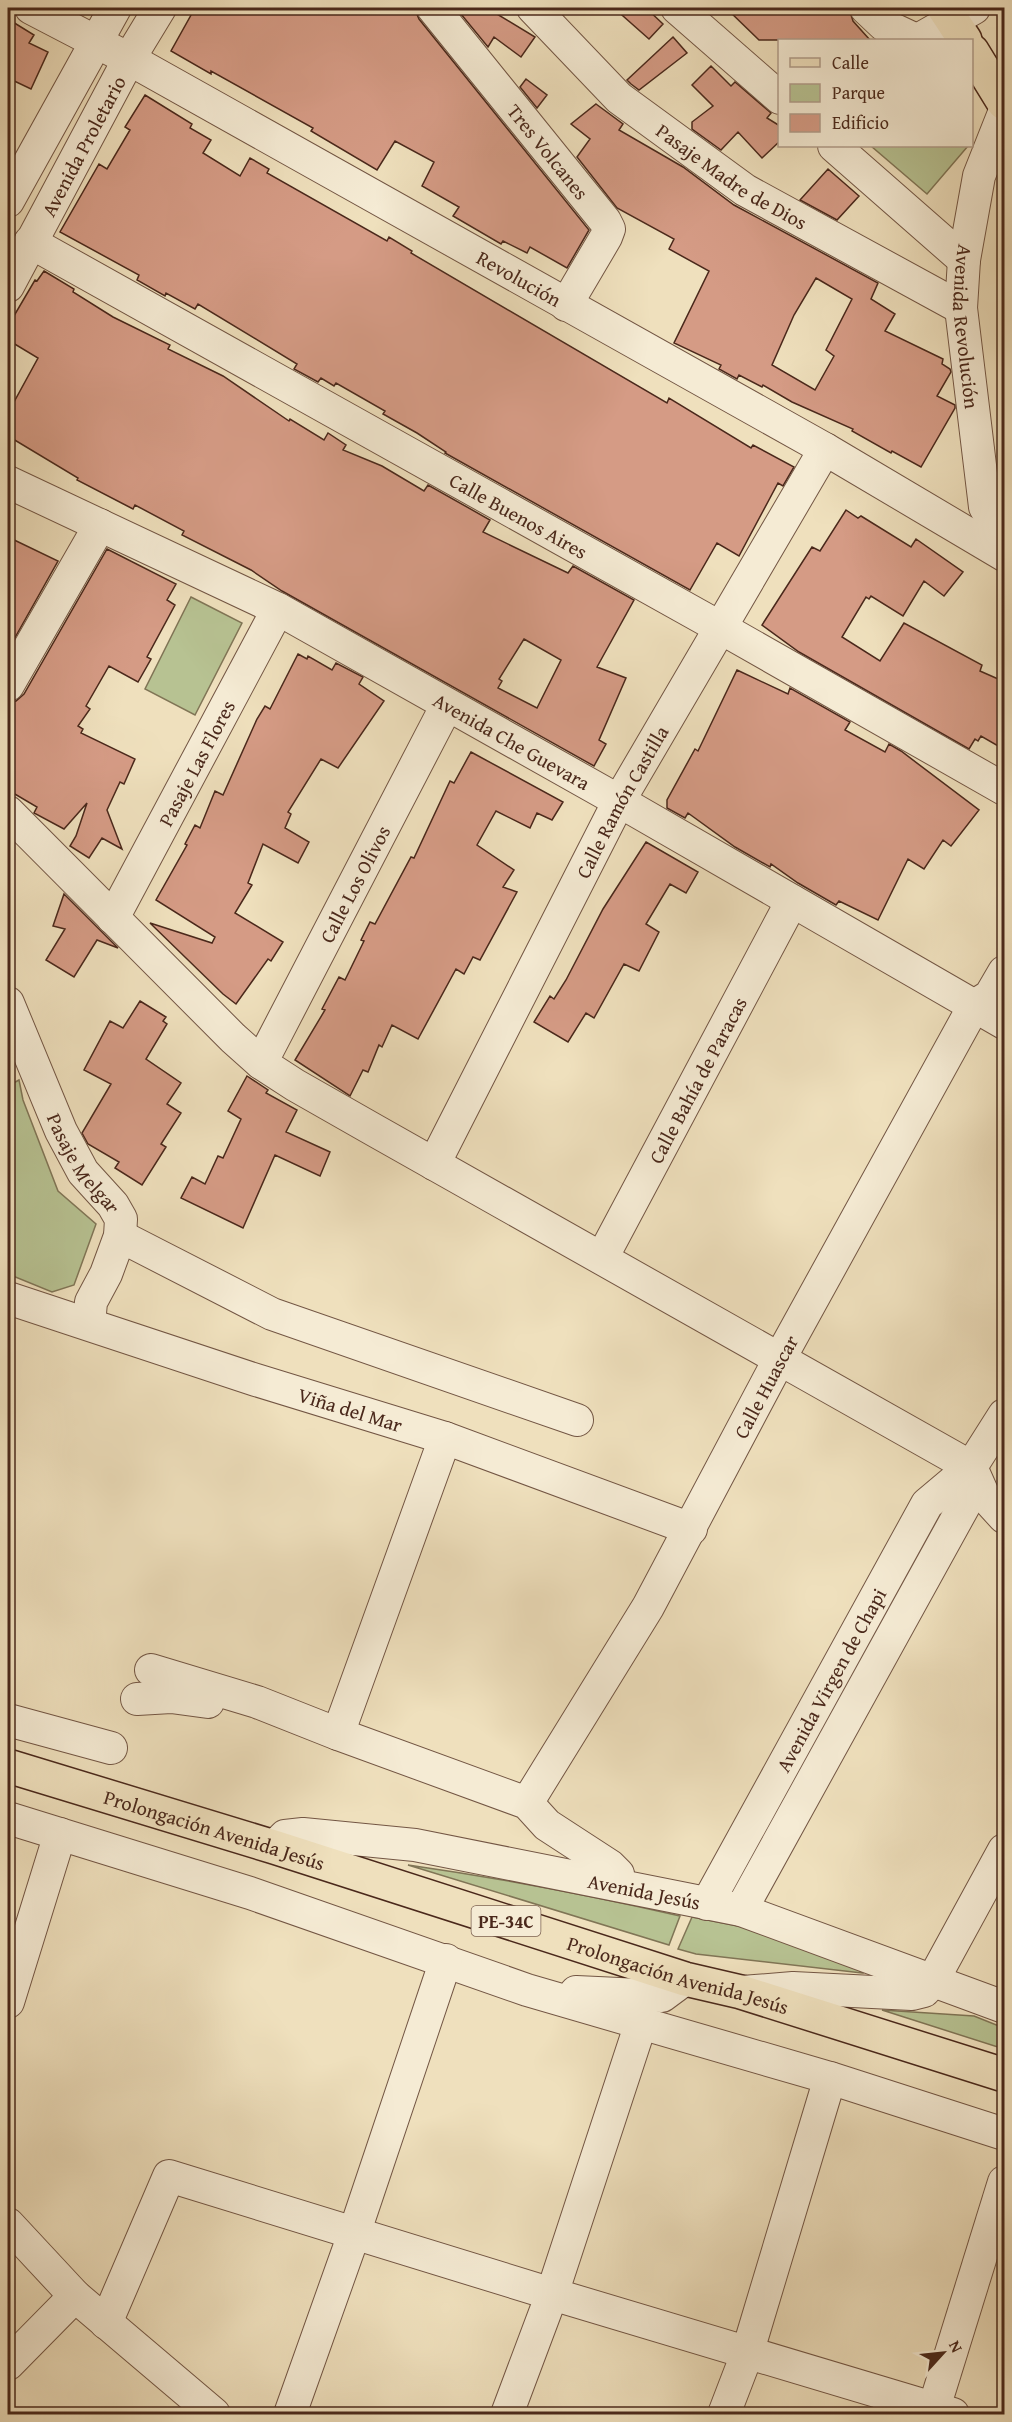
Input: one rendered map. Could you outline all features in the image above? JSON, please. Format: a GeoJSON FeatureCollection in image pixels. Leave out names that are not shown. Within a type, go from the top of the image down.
{"type":"FeatureCollection","features":[{"type":"Feature","properties":{"kind":"main road"},"geometry":{"type":"LineString","coordinates":[[973,53],[1005,103]]}},
{"type":"Feature","properties":{"kind":"main road","name":"Prolongación Avenida Jesús"},"geometry":{"type":"LineString","coordinates":[[8,1766],[274,1847],[685,1979],[741,1992],[1005,2074]]}},
{"type":"Feature","properties":{"kind":"street","name":"Revolución"},"geometry":{"type":"LineString","coordinates":[[31,8],[129,59],[825,449],[1005,555]]}},
{"type":"Feature","properties":{"kind":"street","name":"Avenida Proletario"},"geometry":{"type":"LineString","coordinates":[[8,201],[94,42],[115,8]]}},
{"type":"Feature","properties":{"kind":"street","name":"Avenida Proletario"},"geometry":{"type":"LineString","coordinates":[[8,286],[129,59],[160,8]]}},
{"type":"Feature","properties":{"kind":"street","name":"Tres Volcanes"},"geometry":{"type":"LineString","coordinates":[[433,8],[605,221],[609,230],[606,237],[566,305]]}},
{"type":"Feature","properties":{"kind":"street","name":"Pasaje Madre de Dios"},"geometry":{"type":"LineString","coordinates":[[533,8],[619,98],[745,190],[961,308]]}},
{"type":"Feature","properties":{"kind":"street"},"geometry":{"type":"LineString","coordinates":[[677,8],[778,96]]}},
{"type":"Feature","properties":{"kind":"street"},"geometry":{"type":"LineString","coordinates":[[866,8],[884,25],[915,39]]}},
{"type":"Feature","properties":{"kind":"street"},"geometry":{"type":"LineString","coordinates":[[919,39],[959,19]]}},
{"type":"Feature","properties":{"kind":"street","name":"Avenida Revolución"},"geometry":{"type":"LineString","coordinates":[[1005,114],[980,176],[964,260],[961,308],[985,507],[1005,541]]}},
{"type":"Feature","properties":{"kind":"street"},"geometry":{"type":"LineString","coordinates":[[835,147],[964,260]]}},
{"type":"Feature","properties":{"kind":"street","name":"Calle Buenos Aires"},"geometry":{"type":"LineString","coordinates":[[30,242],[1005,789]]}},
{"type":"Feature","properties":{"kind":"street","name":"Calle Ramón Castilla"},"geometry":{"type":"LineString","coordinates":[[434,1164],[619,801],[825,449]]}},
{"type":"Feature","properties":{"kind":"street","name":"Avenida Che Guevara"},"geometry":{"type":"LineString","coordinates":[[8,482],[278,609],[619,801],[1005,1023]]}},
{"type":"Feature","properties":{"kind":"street"},"geometry":{"type":"LineString","coordinates":[[8,685],[100,525]]}},
{"type":"Feature","properties":{"kind":"street","name":"Pasaje Las Flores"},"geometry":{"type":"LineString","coordinates":[[113,918],[278,609]]}},
{"type":"Feature","properties":{"kind":"street","name":"Calle Los Olivos"},"geometry":{"type":"LineString","coordinates":[[261,1063],[447,705]]}},
{"type":"Feature","properties":{"kind":"street"},"geometry":{"type":"LineString","coordinates":[[8,812],[261,1063],[295,1085],[971,1467],[983,1494],[1005,1517]]}},
{"type":"Feature","properties":{"kind":"street","name":"Calle Bahía de Paracas"},"geometry":{"type":"LineString","coordinates":[[602,1258],[792,901]]}},
{"type":"Feature","properties":{"kind":"street","name":"Calle Huascar"},"geometry":{"type":"LineString","coordinates":[[526,1803],[648,1607],[780,1358],[974,1006],[990,996],[1005,972]]}},
{"type":"Feature","properties":{"kind":"street","name":"Pasaje Melgar"},"geometry":{"type":"LineString","coordinates":[[8,1003],[61,1131],[83,1172],[113,1205],[121,1220],[120,1236],[106,1274],[91,1302],[89,1324]]}},
{"type":"Feature","properties":{"kind":"street"},"geometry":{"type":"LineString","coordinates":[[120,1236],[272,1314],[577,1420]]}},
{"type":"Feature","properties":{"kind":"street","name":"Viña del Mar"},"geometry":{"type":"LineString","coordinates":[[8,1298],[256,1380],[446,1438],[691,1529]]}},
{"type":"Feature","properties":{"kind":"street","name":"Avenida Virgen de Chapi"},"geometry":{"type":"LineString","coordinates":[[707,1904],[927,1504],[971,1467],[1005,1415]]}},
{"type":"Feature","properties":{"kind":"street"},"geometry":{"type":"LineString","coordinates":[[338,1734],[446,1438]]}},
{"type":"Feature","properties":{"kind":"street","name":"Avenida Virgen de Chapi"},"geometry":{"type":"LineString","coordinates":[[741,1910],[965,1504],[971,1467]]}},
{"type":"Feature","properties":{"kind":"street"},"geometry":{"type":"LineString","coordinates":[[151,1670],[257,1702],[526,1803],[547,1825],[610,1866],[618,1874],[618,1885]]}},
{"type":"Feature","properties":{"kind":"street"},"geometry":{"type":"LineString","coordinates":[[137,1699],[171,1697],[211,1703],[257,1702]]}},
{"type":"Feature","properties":{"kind":"street"},"geometry":{"type":"LineString","coordinates":[[8,1720],[111,1748]]}},
{"type":"Feature","properties":{"kind":"street"},"geometry":{"type":"LineString","coordinates":[[8,1818],[250,1893],[527,1990],[830,2078],[1005,2134]]}},
{"type":"Feature","properties":{"kind":"street"},"geometry":{"type":"LineString","coordinates":[[8,2002],[60,1834]]}},
{"type":"Feature","properties":{"kind":"street","name":"Avenida Jesús"},"geometry":{"type":"LineString","coordinates":[[274,1847],[285,1836],[303,1834],[415,1845],[741,1910],[1005,2007]]}},
{"type":"Feature","properties":{"kind":"street"},"geometry":{"type":"LineString","coordinates":[[741,1992],[793,1988],[912,1994],[924,1991],[933,1980],[1005,1850]]}},
{"type":"Feature","properties":{"kind":"street"},"geometry":{"type":"LineString","coordinates":[[290,2415],[354,2234],[446,1960]]}},
{"type":"Feature","properties":{"kind":"street"},"geometry":{"type":"LineString","coordinates":[[527,1990],[662,1996],[685,1979]]}},
{"type":"Feature","properties":{"kind":"street"},"geometry":{"type":"LineString","coordinates":[[507,2415],[552,2294],[641,2023]]}},
{"type":"Feature","properties":{"kind":"street"},"geometry":{"type":"LineString","coordinates":[[724,2415],[747,2354],[830,2078]]}},
{"type":"Feature","properties":{"kind":"street"},"geometry":{"type":"LineString","coordinates":[[106,2323],[169,2176],[747,2354],[943,2411],[1005,2182]]}},
{"type":"Feature","properties":{"kind":"street"},"geometry":{"type":"LineString","coordinates":[[8,2224],[75,2296],[214,2415]]}},
{"type":"Feature","properties":{"kind":"street"},"geometry":{"type":"LineString","coordinates":[[8,2364],[75,2296]]}},
{"type":"Feature","properties":{"kind":"green space"},"geometry":{"type":"Polygon","coordinates":[[[872,147],[967,147],[927,194],[872,147]]]}},
{"type":"Feature","properties":{"kind":"green space"},"geometry":{"type":"Polygon","coordinates":[[[191,597],[242,623],[195,715],[145,689],[191,597]]]}},
{"type":"Feature","properties":{"kind":"green space"},"geometry":{"type":"Polygon","coordinates":[[[19,1080],[23,1100],[58,1191],[96,1224],[74,1285],[52,1292],[8,1274],[8,1086],[19,1080]]]}},
{"type":"Feature","properties":{"kind":"green space"},"geometry":{"type":"Polygon","coordinates":[[[408,1865],[544,1888],[680,1916],[669,1945],[408,1865]]]}},
{"type":"Feature","properties":{"kind":"green space"},"geometry":{"type":"Polygon","coordinates":[[[692,1917],[748,1928],[856,1968],[862,1973],[696,1954],[678,1949],[692,1917]]]}},
{"type":"Feature","properties":{"kind":"green space"},"geometry":{"type":"Polygon","coordinates":[[[882,2010],[974,2016],[1004,2028],[1004,2049],[882,2010]]]}},
{"type":"Feature","properties":{"kind":"building"},"geometry":{"type":"Polygon","coordinates":[[[195,8],[408,8],[416,12],[419,19],[589,230],[567,268],[530,247],[527,253],[503,241],[501,244],[453,216],[459,207],[422,186],[434,162],[395,141],[377,170],[311,131],[313,128],[171,51],[195,8]]]}},
{"type":"Feature","properties":{"kind":"building"},"geometry":{"type":"Polygon","coordinates":[[[456,8],[487,8],[535,37],[521,57],[494,37],[488,47],[456,8]]]}},
{"type":"Feature","properties":{"kind":"building"},"geometry":{"type":"Polygon","coordinates":[[[614,8],[646,8],[663,24],[649,39],[614,8]]]}},
{"type":"Feature","properties":{"kind":"building"},"geometry":{"type":"Polygon","coordinates":[[[726,8],[849,8],[853,21],[869,39],[778,39],[759,40],[726,8]]]}},
{"type":"Feature","properties":{"kind":"building"},"geometry":{"type":"Polygon","coordinates":[[[8,19],[34,35],[29,43],[48,52],[31,89],[8,78],[8,19]]]}},
{"type":"Feature","properties":{"kind":"building"},"geometry":{"type":"Polygon","coordinates":[[[673,37],[687,53],[639,90],[631,84],[627,80],[673,37]]]}},
{"type":"Feature","properties":{"kind":"building"},"geometry":{"type":"Polygon","coordinates":[[[711,66],[731,86],[735,82],[771,113],[767,118],[778,125],[778,143],[762,158],[738,132],[721,150],[692,129],[692,122],[713,106],[692,85],[711,66]]]}},
{"type":"Feature","properties":{"kind":"building"},"geometry":{"type":"Polygon","coordinates":[[[526,79],[547,95],[537,108],[520,87],[526,79]]]}},
{"type":"Feature","properties":{"kind":"building"},"geometry":{"type":"Polygon","coordinates":[[[145,95],[192,124],[190,128],[211,140],[203,153],[240,176],[250,158],[269,169],[267,173],[387,241],[389,237],[412,251],[411,253],[667,403],[669,398],[751,448],[753,445],[794,467],[783,486],[778,483],[739,556],[717,543],[690,590],[445,453],[417,433],[383,414],[385,411],[336,383],[334,386],[321,378],[318,382],[294,369],[297,364],[198,304],[195,309],[166,293],[165,296],[137,280],[139,275],[60,232],[99,164],[107,169],[130,130],[125,127],[145,95]]]}},
{"type":"Feature","properties":{"kind":"building"},"geometry":{"type":"Polygon","coordinates":[[[596,104],[623,124],[619,130],[683,167],[734,205],[878,283],[871,299],[895,314],[885,331],[943,359],[942,364],[951,372],[937,396],[955,405],[955,408],[921,467],[892,451],[891,453],[852,431],[853,429],[792,402],[763,385],[762,387],[739,375],[737,379],[719,369],[721,365],[674,343],[709,271],[669,249],[674,239],[617,208],[577,157],[590,139],[571,124],[596,104]],[[816,278],[794,315],[772,365],[815,390],[834,356],[826,350],[852,299],[816,278]]]}},
{"type":"Feature","properties":{"kind":"building"},"geometry":{"type":"Polygon","coordinates":[[[828,169],[859,196],[837,220],[800,200],[828,169]]]}},
{"type":"Feature","properties":{"kind":"building"},"geometry":{"type":"Polygon","coordinates":[[[44,271],[113,317],[170,345],[168,349],[223,376],[289,421],[290,419],[324,440],[328,433],[346,445],[343,450],[382,466],[424,491],[428,485],[490,520],[483,532],[568,573],[573,566],[634,600],[597,667],[626,678],[599,740],[606,744],[594,766],[282,591],[251,570],[182,535],[184,531],[135,505],[133,509],[77,480],[78,478],[8,436],[8,413],[38,358],[8,340],[8,326],[35,280],[37,281],[44,271]],[[524,639],[499,679],[502,681],[498,688],[537,708],[561,660],[524,639]]]}},
{"type":"Feature","properties":{"kind":"building"},"geometry":{"type":"Polygon","coordinates":[[[846,510],[858,518],[861,516],[911,547],[916,539],[963,572],[944,596],[924,581],[903,616],[871,596],[869,599],[866,597],[842,637],[880,661],[904,623],[982,665],[980,671],[1005,682],[1005,750],[981,736],[978,741],[975,739],[969,749],[799,652],[762,625],[812,547],[820,551],[846,510]]]}},
{"type":"Feature","properties":{"kind":"building"},"geometry":{"type":"Polygon","coordinates":[[[8,537],[58,561],[8,650],[8,537]]]}},
{"type":"Feature","properties":{"kind":"building"},"geometry":{"type":"Polygon","coordinates":[[[107,549],[176,584],[167,600],[175,605],[147,657],[151,659],[138,682],[109,666],[86,706],[90,709],[78,726],[83,729],[81,733],[135,759],[124,784],[120,782],[107,810],[122,849],[102,838],[89,858],[70,846],[76,836],[87,803],[64,829],[34,813],[37,807],[8,790],[8,703],[16,701],[24,694],[107,549]]]}},
{"type":"Feature","properties":{"kind":"building"},"geometry":{"type":"Polygon","coordinates":[[[298,654],[307,659],[308,656],[332,670],[336,663],[363,677],[359,684],[384,701],[338,768],[321,759],[288,812],[291,814],[285,828],[309,842],[298,863],[263,844],[248,883],[252,885],[235,913],[283,942],[271,961],[268,959],[236,1004],[150,923],[212,943],[215,937],[156,900],[187,845],[185,844],[195,825],[200,828],[215,791],[223,795],[257,719],[265,706],[270,709],[298,654]]]}},
{"type":"Feature","properties":{"kind":"building"},"geometry":{"type":"Polygon","coordinates":[[[737,670],[788,694],[790,688],[850,722],[845,730],[885,752],[889,744],[979,810],[951,846],[943,840],[924,869],[908,859],[878,920],[839,901],[836,905],[771,864],[770,867],[735,847],[688,813],[685,818],[667,808],[667,800],[695,749],[698,751],[737,670]]]}},
{"type":"Feature","properties":{"kind":"building"},"geometry":{"type":"Polygon","coordinates":[[[471,752],[563,802],[552,820],[537,813],[530,828],[496,811],[477,845],[514,870],[503,887],[517,892],[480,960],[473,957],[464,974],[456,969],[418,1039],[392,1025],[382,1047],[379,1045],[368,1072],[363,1070],[350,1096],[295,1060],[325,1010],[322,1009],[339,977],[345,980],[364,941],[361,940],[370,922],[375,924],[411,857],[414,858],[450,781],[454,783],[471,752]]]}},
{"type":"Feature","properties":{"kind":"building"},"geometry":{"type":"Polygon","coordinates":[[[646,842],[698,872],[686,893],[670,884],[646,924],[659,932],[639,971],[624,964],[594,1018],[586,1013],[568,1042],[534,1022],[550,996],[554,999],[566,980],[603,909],[646,842]]]}},
{"type":"Feature","properties":{"kind":"building"},"geometry":{"type":"Polygon","coordinates":[[[64,894],[118,948],[97,940],[74,977],[46,960],[65,929],[53,926],[64,894]]]}},
{"type":"Feature","properties":{"kind":"building"},"geometry":{"type":"Polygon","coordinates":[[[140,1001],[166,1017],[163,1021],[167,1024],[146,1059],[181,1083],[167,1104],[181,1113],[161,1144],[166,1147],[142,1185],[115,1168],[119,1162],[88,1144],[82,1133],[111,1084],[84,1070],[110,1021],[123,1028],[140,1001]]]}},
{"type":"Feature","properties":{"kind":"building"},"geometry":{"type":"Polygon","coordinates":[[[247,1076],[268,1090],[266,1093],[297,1110],[286,1132],[330,1152],[320,1176],[275,1155],[243,1228],[181,1198],[192,1177],[205,1184],[218,1156],[223,1158],[241,1119],[228,1111],[247,1076]]]}}]}
